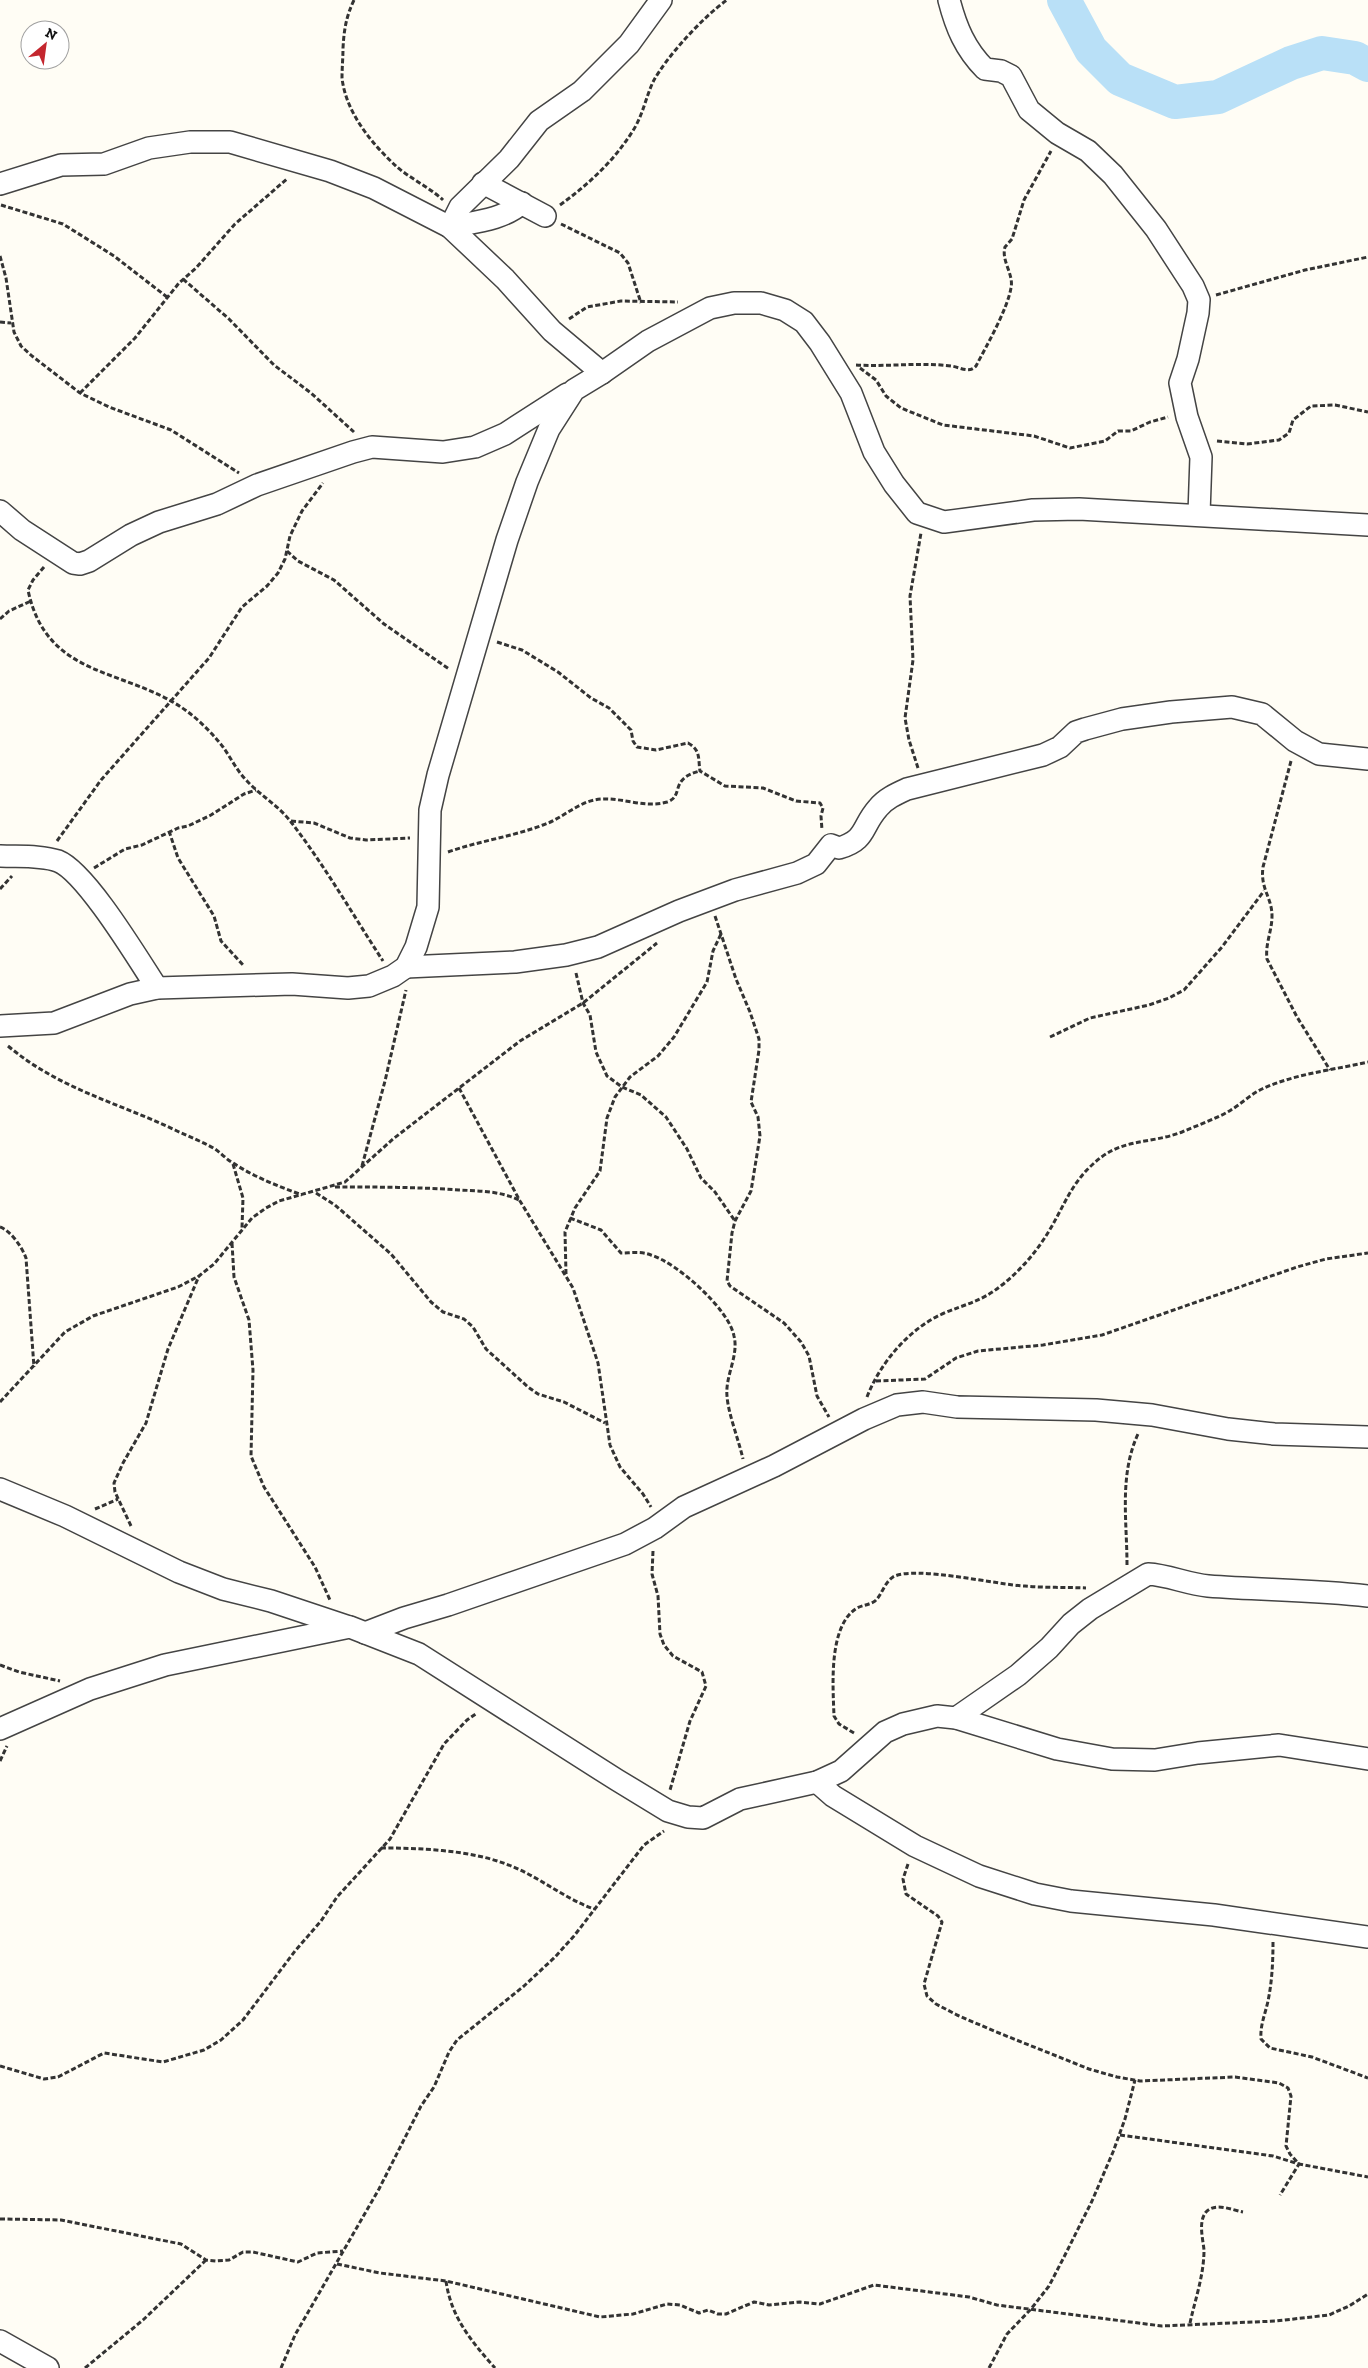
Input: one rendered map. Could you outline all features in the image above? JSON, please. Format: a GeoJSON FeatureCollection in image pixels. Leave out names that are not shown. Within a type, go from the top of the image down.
{"type":"FeatureCollection","features":[{"type":"Feature","properties":{"kind":"street"},"geometry":{"type":"LineString","coordinates":[[453,221],[483,183],[508,159],[539,121],[582,91],[629,44],[661,0]]}},
{"type":"Feature","properties":{"kind":"street"},"geometry":{"type":"LineString","coordinates":[[949,0],[957,28],[976,60],[985,69],[1002,71],[1011,76],[1029,110],[1045,124],[1088,150],[1133,198],[1194,286],[1199,300],[1192,340],[1180,383],[1201,457],[1199,514]]}},
{"type":"Feature","properties":{"kind":"street"},"geometry":{"type":"LineString","coordinates":[[0,184],[61,165],[104,164],[149,148],[190,142],[230,142],[330,171],[453,221],[552,331],[602,374]]}},
{"type":"Feature","properties":{"kind":"street"},"geometry":{"type":"LineString","coordinates":[[483,183],[545,216]]}},
{"type":"Feature","properties":{"kind":"street"},"geometry":{"type":"LineString","coordinates":[[453,221],[493,218],[514,210],[522,203]]}},
{"type":"Feature","properties":{"kind":"street"},"geometry":{"type":"LineString","coordinates":[[0,511],[22,530],[56,550],[73,563],[89,562],[132,535],[152,525],[217,504],[257,485],[372,447],[442,452],[475,447],[506,434],[602,374],[648,341],[710,308],[734,303],[761,303],[785,310],[804,322],[820,343],[850,393],[879,460],[894,484],[917,513],[944,522],[1032,510],[1079,509],[1199,514],[1368,525]]}},
{"type":"Feature","properties":{"kind":"street"},"geometry":{"type":"LineString","coordinates":[[404,970],[416,947],[428,907],[430,810],[452,721],[480,636],[507,540],[527,482],[549,429],[574,390]]}},
{"type":"Feature","properties":{"kind":"street"},"geometry":{"type":"LineString","coordinates":[[4,1035],[54,1023],[130,994],[157,988],[178,986],[261,987],[292,984],[348,988],[369,986],[404,970],[515,962],[566,955],[598,947],[679,911],[736,890],[797,873],[816,864],[831,845],[839,848],[858,840],[877,809],[890,797],[923,784],[1043,755],[1060,747],[1076,732],[1122,719],[1180,711],[1232,707],[1249,710],[1273,721],[1295,741],[1319,754],[1368,759]]}},
{"type":"Feature","properties":{"kind":"street"},"geometry":{"type":"LineString","coordinates":[[0,856],[37,858],[59,862],[73,871],[111,920],[157,988]]}},
{"type":"Feature","properties":{"kind":"street"},"geometry":{"type":"LineString","coordinates":[[0,1729],[90,1689],[173,1663],[404,1618],[448,1605],[625,1544],[657,1526],[684,1507],[774,1466],[831,1435],[897,1405],[923,1402],[957,1406],[1051,1408],[1152,1415],[1228,1429],[1274,1434],[1368,1437]]}},
{"type":"Feature","properties":{"kind":"street"},"geometry":{"type":"LineString","coordinates":[[0,1489],[65,1516],[140,1554],[223,1589],[270,1601],[419,1654],[663,1807],[688,1817],[703,1818],[740,1799],[817,1782],[841,1771],[868,1745],[885,1732],[903,1724],[937,1716],[956,1718],[1057,1749],[1112,1759],[1155,1760],[1198,1753],[1279,1746],[1368,1759]]}},
{"type":"Feature","properties":{"kind":"street"},"geometry":{"type":"LineString","coordinates":[[956,1718],[1018,1675],[1049,1648],[1071,1624],[1090,1609],[1148,1574],[1205,1586],[1252,1590],[1300,1590],[1368,1596]]}},
{"type":"Feature","properties":{"kind":"street"},"geometry":{"type":"LineString","coordinates":[[817,1782],[833,1796],[915,1846],[978,1876],[1035,1894],[1071,1901],[1214,1915],[1368,1937]]}},
{"type":"Feature","properties":{"kind":"street"},"geometry":{"type":"LineString","coordinates":[[0,2341],[48,2368]]}},
{"type":"Feature","properties":{"kind":"path"},"geometry":{"type":"LineString","coordinates":[[354,0],[344,22],[342,60],[342,80],[351,110],[364,131],[399,169],[442,199],[453,221]]}},
{"type":"Feature","properties":{"kind":"path"},"geometry":{"type":"LineString","coordinates":[[641,303],[628,263],[620,253],[545,216],[602,171],[636,127],[652,85],[662,66],[713,10],[727,0]]}},
{"type":"Feature","properties":{"kind":"path"},"geometry":{"type":"LineString","coordinates":[[1067,138],[1046,157],[1024,200],[1012,239],[1005,247],[1004,257],[1010,276],[1011,290],[973,369],[950,366],[855,365],[876,380],[886,396],[896,404],[943,425],[1034,436],[1070,448],[1105,441],[1118,431],[1131,431],[1150,422],[1168,417],[1218,442],[1247,444],[1278,440],[1289,433],[1293,420],[1311,406],[1335,405],[1368,412]]}},
{"type":"Feature","properties":{"kind":"path"},"geometry":{"type":"LineString","coordinates":[[80,393],[135,338],[167,297],[235,224],[287,179],[301,163]]}},
{"type":"Feature","properties":{"kind":"path"},"geometry":{"type":"LineString","coordinates":[[0,204],[63,224],[114,256],[167,297]]}},
{"type":"Feature","properties":{"kind":"path"},"geometry":{"type":"LineString","coordinates":[[0,256],[6,278],[11,323],[21,346],[49,371],[80,393],[109,407],[171,430],[257,485]]}},
{"type":"Feature","properties":{"kind":"path"},"geometry":{"type":"LineString","coordinates":[[1199,300],[1305,270],[1368,257]]}},
{"type":"Feature","properties":{"kind":"path"},"geometry":{"type":"LineString","coordinates":[[183,279],[229,319],[274,365],[324,404],[372,447]]}},
{"type":"Feature","properties":{"kind":"path"},"geometry":{"type":"LineString","coordinates":[[552,331],[586,307],[621,302],[669,301],[710,308]]}},
{"type":"Feature","properties":{"kind":"path"},"geometry":{"type":"LineString","coordinates":[[0,322],[11,323]]}},
{"type":"Feature","properties":{"kind":"path"},"geometry":{"type":"LineString","coordinates":[[37,858],[57,841],[101,780],[209,658],[242,606],[267,586],[278,573],[290,536],[302,511],[324,481]]}},
{"type":"Feature","properties":{"kind":"path"},"geometry":{"type":"LineString","coordinates":[[923,784],[908,740],[905,718],[913,660],[910,589],[918,543],[926,516]]}},
{"type":"Feature","properties":{"kind":"path"},"geometry":{"type":"LineString","coordinates":[[56,550],[30,585],[31,601],[39,624],[49,640],[63,651],[95,670],[171,700],[215,737],[246,780],[291,821],[404,970],[398,1019],[385,1081],[362,1167]]}},
{"type":"Feature","properties":{"kind":"path"},"geometry":{"type":"LineString","coordinates":[[286,551],[298,561],[334,580],[384,624],[466,680]]}},
{"type":"Feature","properties":{"kind":"path"},"geometry":{"type":"LineString","coordinates":[[0,619],[9,611],[31,601]]}},
{"type":"Feature","properties":{"kind":"path"},"geometry":{"type":"LineString","coordinates":[[480,636],[522,650],[558,672],[623,721],[631,730],[633,741],[637,747],[656,750],[688,743],[699,754],[700,771]]}},
{"type":"Feature","properties":{"kind":"path"},"geometry":{"type":"LineString","coordinates":[[1295,741],[1261,880],[1271,904],[1272,918],[1266,950],[1267,959],[1284,994],[1330,1070]]}},
{"type":"Feature","properties":{"kind":"path"},"geometry":{"type":"LineString","coordinates":[[700,771],[725,786],[764,788],[796,801],[820,803],[823,808],[820,816],[822,832],[831,845]]}},
{"type":"Feature","properties":{"kind":"path"},"geometry":{"type":"LineString","coordinates":[[291,821],[314,822],[350,838],[366,840],[406,837],[430,850],[506,837],[533,829],[592,800],[601,799],[629,803],[666,802],[676,794],[679,782],[684,777],[700,771]]}},
{"type":"Feature","properties":{"kind":"path"},"geometry":{"type":"LineString","coordinates":[[73,871],[86,872],[109,857],[169,831],[188,826],[211,815],[244,794],[256,790]]}},
{"type":"Feature","properties":{"kind":"path"},"geometry":{"type":"LineString","coordinates":[[169,831],[178,858],[214,916],[217,934],[221,941],[261,987]]}},
{"type":"Feature","properties":{"kind":"path"},"geometry":{"type":"LineString","coordinates":[[1050,1037],[1090,1018],[1149,1005],[1184,990],[1222,947],[1264,891]]}},
{"type":"Feature","properties":{"kind":"path"},"geometry":{"type":"LineString","coordinates":[[712,909],[729,962],[759,1039],[751,1102],[758,1117],[760,1136],[751,1191],[735,1221],[732,1233],[727,1281],[730,1286],[784,1323],[801,1342],[809,1356],[817,1396],[829,1416],[831,1435]]}},
{"type":"Feature","properties":{"kind":"path"},"geometry":{"type":"LineString","coordinates":[[566,1274],[567,1261],[564,1240],[570,1218],[600,1171],[607,1118],[615,1097],[622,1087],[658,1056],[674,1037],[707,982],[713,950],[721,934]]}},
{"type":"Feature","properties":{"kind":"path"},"geometry":{"type":"LineString","coordinates":[[0,1402],[34,1368],[54,1341],[78,1324],[93,1316],[178,1287],[199,1276],[214,1264],[242,1229],[266,1208],[279,1202],[344,1182],[393,1139],[459,1088],[533,1032],[583,1003],[663,938]]}},
{"type":"Feature","properties":{"kind":"path"},"geometry":{"type":"LineString","coordinates":[[566,955],[576,972],[583,1003],[590,1016],[594,1045],[607,1076],[622,1087],[641,1095],[666,1117],[690,1154],[701,1178],[715,1192],[735,1221]]}},
{"type":"Feature","properties":{"kind":"path"},"geometry":{"type":"LineString","coordinates":[[4,1035],[50,1076],[86,1094],[124,1107],[181,1133],[216,1150],[233,1163],[261,1178],[303,1196]]}},
{"type":"Feature","properties":{"kind":"path"},"geometry":{"type":"LineString","coordinates":[[858,1422],[885,1364],[909,1336],[926,1322],[943,1314],[974,1304],[1010,1279],[1032,1256],[1078,1180],[1106,1152],[1128,1143],[1167,1137],[1182,1132],[1230,1111],[1260,1090],[1280,1082],[1368,1062]]}},
{"type":"Feature","properties":{"kind":"path"},"geometry":{"type":"LineString","coordinates":[[459,1088],[520,1201],[566,1274],[598,1363],[605,1423],[610,1445],[620,1467],[643,1494],[657,1526],[652,1574],[658,1596],[660,1634],[664,1645],[673,1656],[702,1672],[706,1686],[690,1721],[674,1781],[663,1807]]}},
{"type":"Feature","properties":{"kind":"path"},"geometry":{"type":"LineString","coordinates":[[233,1163],[243,1198],[242,1229]]}},
{"type":"Feature","properties":{"kind":"path"},"geometry":{"type":"LineString","coordinates":[[331,1187],[423,1187],[494,1192],[506,1194],[520,1201]]}},
{"type":"Feature","properties":{"kind":"path"},"geometry":{"type":"LineString","coordinates":[[315,1192],[342,1210],[391,1254],[431,1302],[443,1312],[464,1319],[473,1327],[486,1349],[528,1387],[538,1394],[564,1402],[605,1423]]}},
{"type":"Feature","properties":{"kind":"path"},"geometry":{"type":"LineString","coordinates":[[570,1218],[601,1230],[621,1253],[642,1252],[664,1260],[690,1280],[726,1317],[734,1334],[736,1347],[727,1397],[748,1477]]}},
{"type":"Feature","properties":{"kind":"path"},"geometry":{"type":"LineString","coordinates":[[0,1227],[8,1232],[20,1245],[26,1258],[34,1368]]}},
{"type":"Feature","properties":{"kind":"path"},"geometry":{"type":"LineString","coordinates":[[232,1242],[234,1277],[249,1320],[253,1370],[251,1456],[264,1487],[323,1583],[332,1603],[350,1628]]}},
{"type":"Feature","properties":{"kind":"path"},"geometry":{"type":"LineString","coordinates":[[876,1381],[925,1379],[956,1358],[978,1351],[1044,1345],[1102,1335],[1297,1267],[1326,1259],[1368,1253]]}},
{"type":"Feature","properties":{"kind":"path"},"geometry":{"type":"LineString","coordinates":[[140,1554],[128,1517],[115,1492],[114,1483],[123,1462],[146,1423],[168,1349],[199,1276]]}},
{"type":"Feature","properties":{"kind":"path"},"geometry":{"type":"LineString","coordinates":[[868,1745],[840,1724],[834,1716],[837,1638],[848,1618],[857,1608],[870,1604],[877,1599],[882,1588],[892,1577],[905,1573],[937,1574],[1026,1586],[1120,1591],[1129,1457],[1139,1430],[1152,1415]]}},
{"type":"Feature","properties":{"kind":"path"},"geometry":{"type":"LineString","coordinates":[[0,1665],[19,1672],[90,1689]]}},
{"type":"Feature","properties":{"kind":"path"},"geometry":{"type":"LineString","coordinates":[[0,2066],[44,2079],[58,2077],[104,2053],[163,2062],[204,2050],[221,2040],[243,2020],[295,1951],[321,1921],[342,1891],[381,1848],[403,1819],[444,1744],[467,1720],[494,1702]]}},
{"type":"Feature","properties":{"kind":"path"},"geometry":{"type":"LineString","coordinates":[[281,2368],[295,2335],[379,2189],[417,2112],[434,2087],[449,2052],[457,2040],[506,2001],[543,1968],[574,1936],[644,1845],[654,1836],[688,1817]]}},
{"type":"Feature","properties":{"kind":"path"},"geometry":{"type":"LineString","coordinates":[[915,1846],[903,1880],[906,1894],[938,1916],[942,1922],[924,1984],[927,1996],[936,2004],[957,2016],[1080,2066],[1117,2077],[1135,2080],[1235,2077],[1279,2083],[1288,2088],[1291,2096],[1286,2146],[1298,2164]]}},
{"type":"Feature","properties":{"kind":"path"},"geometry":{"type":"LineString","coordinates":[[381,1848],[430,1849],[506,1864],[563,1893],[579,1904],[594,1909]]}},
{"type":"Feature","properties":{"kind":"path"},"geometry":{"type":"LineString","coordinates":[[1274,1925],[1273,1959],[1268,2002],[1260,2031],[1261,2039],[1270,2048],[1312,2057],[1368,2078]]}},
{"type":"Feature","properties":{"kind":"path"},"geometry":{"type":"LineString","coordinates":[[989,2368],[1007,2334],[1031,2309],[1052,2279],[1092,2201],[1120,2135],[1135,2080]]}},
{"type":"Feature","properties":{"kind":"path"},"geometry":{"type":"LineString","coordinates":[[1120,2135],[1273,2156],[1298,2164],[1368,2177]]}},
{"type":"Feature","properties":{"kind":"path"},"geometry":{"type":"LineString","coordinates":[[1280,2195],[1298,2164]]}},
{"type":"Feature","properties":{"kind":"path"},"geometry":{"type":"LineString","coordinates":[[1190,2323],[1202,2268],[1202,2223],[1205,2213],[1212,2208],[1219,2207],[1243,2212]]}},
{"type":"Feature","properties":{"kind":"path"},"geometry":{"type":"LineString","coordinates":[[0,2219],[61,2220],[181,2244],[206,2260],[229,2260],[243,2252],[253,2252],[298,2262],[317,2253],[344,2251]]}},
{"type":"Feature","properties":{"kind":"path"},"geometry":{"type":"LineString","coordinates":[[85,2368],[143,2320],[206,2260]]}},
{"type":"Feature","properties":{"kind":"path"},"geometry":{"type":"LineString","coordinates":[[337,2264],[380,2273],[446,2281],[600,2317],[633,2314],[667,2304],[680,2305],[699,2313],[708,2310],[718,2314],[726,2314],[754,2302],[769,2305],[800,2302],[820,2304],[874,2285],[969,2297],[997,2305],[1162,2326],[1190,2323],[1276,2321],[1329,2315],[1368,2294]]}},
{"type":"Feature","properties":{"kind":"path"},"geometry":{"type":"LineString","coordinates":[[446,2281],[448,2299],[460,2324],[495,2368]]}},
{"type":"Feature","properties":{"kind":"waterway"},"geometry":{"type":"LineString","coordinates":[[1064,0],[1091,50],[1120,79],[1175,102],[1218,97],[1291,63],[1322,53],[1355,58],[1368,65]]}}]}
